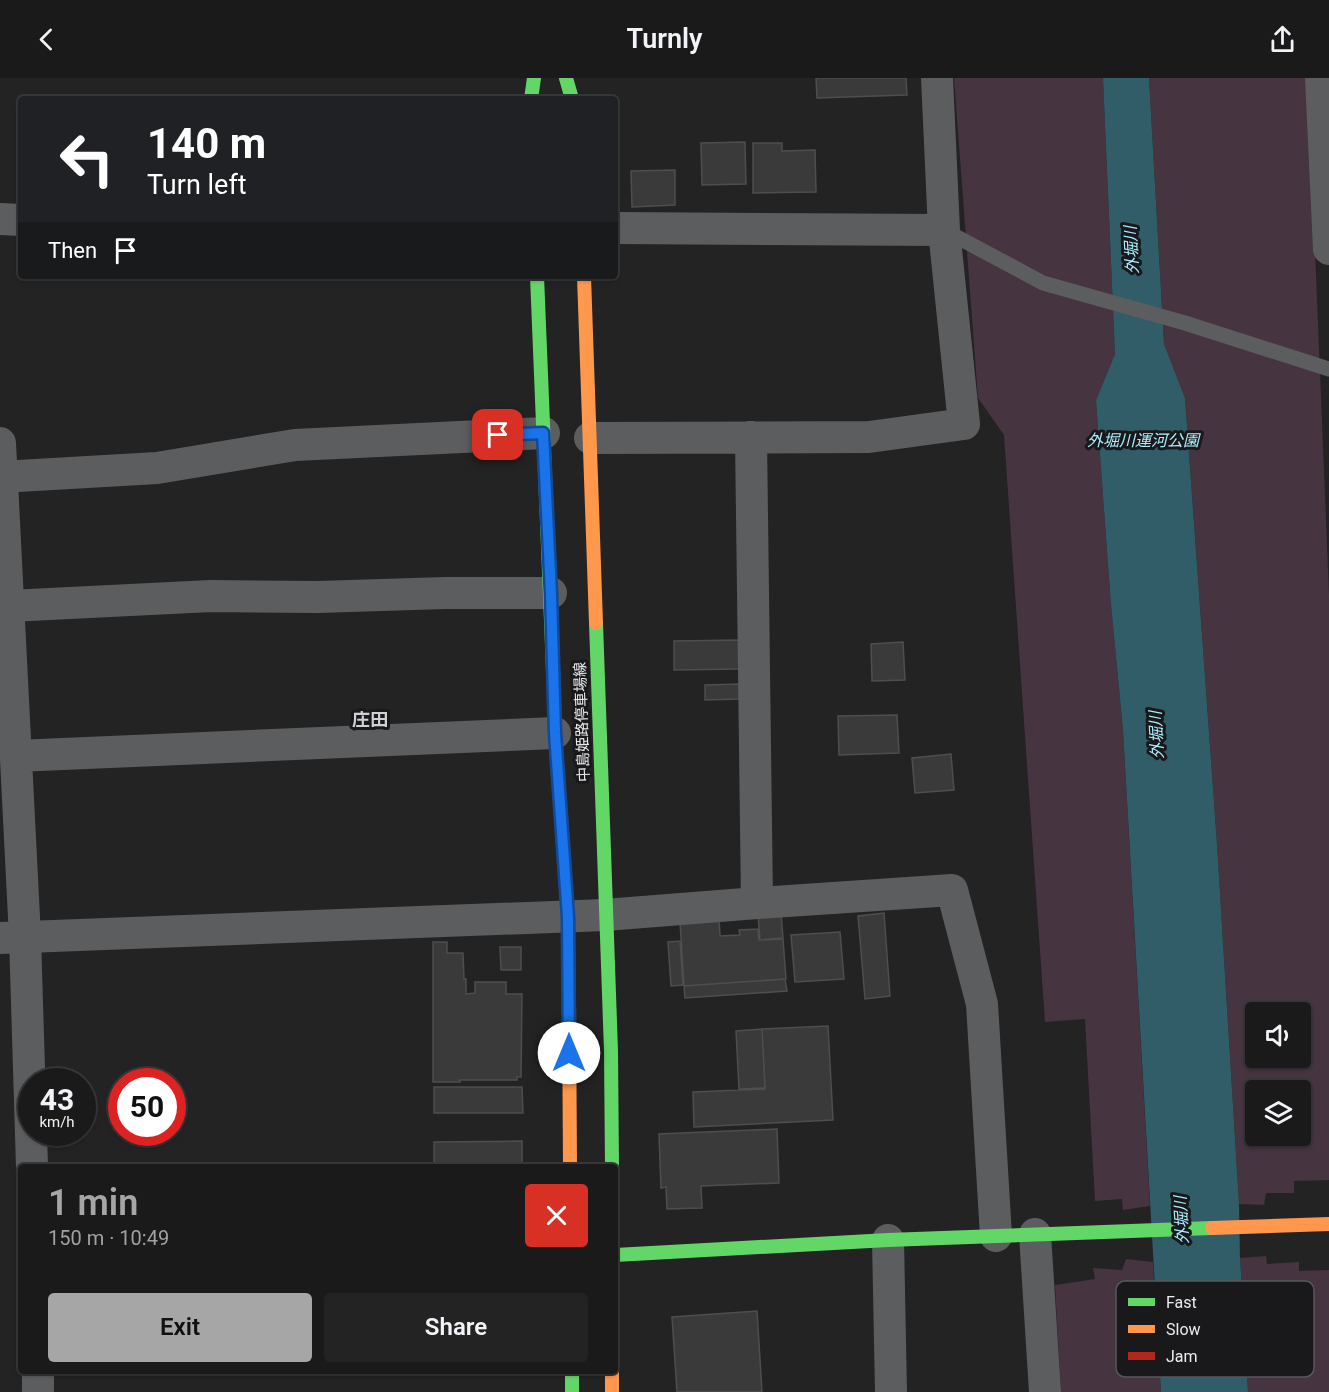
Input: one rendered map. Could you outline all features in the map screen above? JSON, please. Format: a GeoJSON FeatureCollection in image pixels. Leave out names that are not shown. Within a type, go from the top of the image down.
{"type":"FeatureCollection","features":[{"type":"Feature","properties":{"kind":"main road"},"geometry":{"type":"LineString","coordinates":[[531,96],[534,78]]}},
{"type":"Feature","properties":{"kind":"main road"},"geometry":{"type":"LineString","coordinates":[[566,78],[571,96]]}},
{"type":"Feature","properties":{"kind":"main road","name":"中島姫路停車場線"},"geometry":{"type":"LineString","coordinates":[[537,279],[555,733],[568,917],[570,1164]]}},
{"type":"Feature","properties":{"kind":"main road","name":"中島姫路停車場線"},"geometry":{"type":"LineString","coordinates":[[584,279],[613,1109],[612,1164]]}},
{"type":"Feature","properties":{"kind":"main road"},"geometry":{"type":"LineString","coordinates":[[618,1255],[888,1240],[1329,1224]]}},
{"type":"Feature","properties":{"kind":"main road"},"geometry":{"type":"LineString","coordinates":[[572,1374],[573,1392]]}},
{"type":"Feature","properties":{"kind":"main road"},"geometry":{"type":"LineString","coordinates":[[612,1374],[612,1392]]}},
{"type":"Feature","properties":{"kind":"street"},"geometry":{"type":"LineString","coordinates":[[590,438],[868,437],[964,424],[944,230],[937,78]]}},
{"type":"Feature","properties":{"kind":"street"},"geometry":{"type":"LineString","coordinates":[[1321,78],[1329,249]]}},
{"type":"Feature","properties":{"kind":"street"},"geometry":{"type":"LineString","coordinates":[[0,219],[18,220]]}},
{"type":"Feature","properties":{"kind":"street"},"geometry":{"type":"LineString","coordinates":[[618,228],[944,230]]}},
{"type":"Feature","properties":{"kind":"street"},"geometry":{"type":"LineString","coordinates":[[1,477],[157,468],[295,445],[543,433]]}},
{"type":"Feature","properties":{"kind":"street"},"geometry":{"type":"LineString","coordinates":[[751,437],[757,903]]}},
{"type":"Feature","properties":{"kind":"street"},"geometry":{"type":"LineString","coordinates":[[0,443],[16,756],[12,937],[32,1164]]}},
{"type":"Feature","properties":{"kind":"street"},"geometry":{"type":"LineString","coordinates":[[9,606],[211,596],[318,597],[445,593],[551,593]]}},
{"type":"Feature","properties":{"kind":"street"},"geometry":{"type":"LineString","coordinates":[[16,756],[555,733]]}},
{"type":"Feature","properties":{"kind":"street"},"geometry":{"type":"LineString","coordinates":[[12,937],[568,917],[952,890],[982,1004],[996,1236]]}},
{"type":"Feature","properties":{"kind":"street"},"geometry":{"type":"LineString","coordinates":[[1035,1234],[1044,1392]]}},
{"type":"Feature","properties":{"kind":"street"},"geometry":{"type":"LineString","coordinates":[[888,1240],[891,1392]]}},
{"type":"Feature","properties":{"kind":"street"},"geometry":{"type":"LineString","coordinates":[[38,1374],[38,1392]]}},
{"type":"Feature","properties":{"kind":"lane"},"geometry":{"type":"LineString","coordinates":[[944,230],[1043,283],[1185,323],[1329,369]]}},
{"type":"Feature","properties":{"kind":"shaded area"},"geometry":{"type":"Polygon","coordinates":[[[954,78],[1103,78],[1115,354],[1096,400],[1123,730],[1150,1206],[1123,1210],[1122,1199],[1095,1201],[1085,1019],[1045,1022],[1004,435],[978,398],[954,78]]]}},
{"type":"Feature","properties":{"kind":"shaded area"},"geometry":{"type":"Polygon","coordinates":[[[1149,78],[1308,78],[1329,594],[1329,1180],[1294,1181],[1294,1193],[1266,1193],[1264,1205],[1239,1204],[1217,844],[1185,398],[1164,344],[1149,78]]]}},
{"type":"Feature","properties":{"kind":"shaded area"},"geometry":{"type":"Polygon","coordinates":[[[1266,1256],[1267,1264],[1299,1262],[1299,1271],[1329,1270],[1329,1392],[1248,1392],[1247,1377],[1314,1377],[1314,1281],[1241,1281],[1240,1258],[1266,1256]]]}},
{"type":"Feature","properties":{"kind":"shaded area"},"geometry":{"type":"Polygon","coordinates":[[[1126,1259],[1153,1262],[1154,1281],[1116,1281],[1116,1377],[1160,1377],[1161,1392],[1061,1392],[1055,1285],[1095,1279],[1093,1268],[1122,1270],[1126,1259]]]}},
{"type":"Feature","properties":{"kind":"water","name":"外堀川運河公園"},"geometry":{"type":"Polygon","coordinates":[[[1103,78],[1149,78],[1164,344],[1185,398],[1217,844],[1239,1204],[1241,1281],[1155,1281],[1123,730],[1096,400],[1115,354],[1103,78]]]}},
{"type":"Feature","properties":{"kind":"water","name":"外堀川運河公園"},"geometry":{"type":"Polygon","coordinates":[[[1160,1377],[1247,1377],[1248,1392],[1161,1392],[1160,1377]]]}},
{"type":"Feature","properties":{"kind":"building"},"geometry":{"type":"Polygon","coordinates":[[[816,78],[906,78],[907,95],[817,98],[816,78]]]}},
{"type":"Feature","properties":{"kind":"building"},"geometry":{"type":"Polygon","coordinates":[[[745,142],[746,184],[702,185],[701,143],[745,142]]]}},
{"type":"Feature","properties":{"kind":"building"},"geometry":{"type":"Polygon","coordinates":[[[753,143],[782,143],[782,151],[815,150],[816,192],[753,193],[753,143]]]}},
{"type":"Feature","properties":{"kind":"building"},"geometry":{"type":"Polygon","coordinates":[[[675,170],[675,205],[632,207],[631,171],[675,170]]]}},
{"type":"Feature","properties":{"kind":"building"},"geometry":{"type":"Polygon","coordinates":[[[739,640],[739,669],[674,670],[674,641],[739,640]]]}},
{"type":"Feature","properties":{"kind":"building"},"geometry":{"type":"Polygon","coordinates":[[[903,642],[905,680],[872,681],[871,644],[903,642]]]}},
{"type":"Feature","properties":{"kind":"building"},"geometry":{"type":"Polygon","coordinates":[[[739,684],[739,699],[705,700],[705,685],[739,684]]]}},
{"type":"Feature","properties":{"kind":"building"},"geometry":{"type":"Polygon","coordinates":[[[897,715],[899,753],[839,755],[838,716],[897,715]]]}},
{"type":"Feature","properties":{"kind":"building"},"geometry":{"type":"Polygon","coordinates":[[[951,754],[954,790],[915,793],[912,758],[951,754]]]}},
{"type":"Feature","properties":{"kind":"building"},"geometry":{"type":"Polygon","coordinates":[[[781,913],[783,938],[760,940],[758,915],[781,913]]]}},
{"type":"Feature","properties":{"kind":"building"},"geometry":{"type":"Polygon","coordinates":[[[884,913],[890,996],[865,999],[858,916],[884,913]]]}},
{"type":"Feature","properties":{"kind":"building"},"geometry":{"type":"Polygon","coordinates":[[[719,920],[720,936],[740,935],[739,930],[758,929],[759,940],[783,939],[786,979],[684,986],[680,922],[719,920]]]}},
{"type":"Feature","properties":{"kind":"building"},"geometry":{"type":"Polygon","coordinates":[[[840,932],[844,979],[795,982],[791,935],[840,932]]]}},
{"type":"Feature","properties":{"kind":"building"},"geometry":{"type":"Polygon","coordinates":[[[680,941],[683,985],[671,986],[668,942],[680,941]]]}},
{"type":"Feature","properties":{"kind":"building"},"geometry":{"type":"Polygon","coordinates":[[[433,942],[447,942],[447,953],[463,953],[466,994],[475,993],[475,982],[506,982],[506,994],[522,994],[521,1077],[517,1077],[517,1080],[433,1082],[433,942]]]}},
{"type":"Feature","properties":{"kind":"building"},"geometry":{"type":"Polygon","coordinates":[[[500,947],[521,947],[521,970],[501,970],[500,947]]]}},
{"type":"Feature","properties":{"kind":"building"},"geometry":{"type":"Polygon","coordinates":[[[785,979],[787,991],[685,998],[684,986],[785,979]]]}},
{"type":"Feature","properties":{"kind":"building"},"geometry":{"type":"Polygon","coordinates":[[[828,1026],[833,1120],[694,1127],[693,1092],[765,1089],[762,1029],[828,1026]]]}},
{"type":"Feature","properties":{"kind":"building"},"geometry":{"type":"Polygon","coordinates":[[[762,1029],[765,1088],[739,1089],[736,1031],[762,1029]]]}},
{"type":"Feature","properties":{"kind":"building"},"geometry":{"type":"Polygon","coordinates":[[[434,1087],[522,1087],[523,1113],[434,1113],[434,1087]]]}},
{"type":"Feature","properties":{"kind":"building"},"geometry":{"type":"Polygon","coordinates":[[[777,1129],[779,1183],[701,1186],[702,1208],[667,1209],[666,1187],[661,1188],[659,1134],[777,1129]]]}},
{"type":"Feature","properties":{"kind":"building"},"geometry":{"type":"Polygon","coordinates":[[[522,1141],[522,1164],[434,1164],[434,1142],[522,1141]]]}},
{"type":"Feature","properties":{"kind":"building"},"geometry":{"type":"Polygon","coordinates":[[[757,1311],[762,1392],[677,1392],[672,1317],[757,1311]]]}},
{"type":"Feature","properties":{"kind":"traffic: fast"},"geometry":{"type":"LineString","coordinates":[[531,96],[534,78]]}},
{"type":"Feature","properties":{"kind":"traffic: fast"},"geometry":{"type":"LineString","coordinates":[[566,78],[571,96]]}},
{"type":"Feature","properties":{"kind":"traffic: fast"},"geometry":{"type":"LineString","coordinates":[[537,279],[553,670]]}},
{"type":"Feature","properties":{"kind":"traffic: fast"},"geometry":{"type":"LineString","coordinates":[[596,623],[611,1051],[612,1164]]}},
{"type":"Feature","properties":{"kind":"traffic: fast"},"geometry":{"type":"LineString","coordinates":[[618,1255],[888,1240],[1212,1228]]}},
{"type":"Feature","properties":{"kind":"traffic: fast"},"geometry":{"type":"LineString","coordinates":[[572,1374],[572,1392]]}},
{"type":"Feature","properties":{"kind":"traffic: slow"},"geometry":{"type":"LineString","coordinates":[[584,279],[596,623]]}},
{"type":"Feature","properties":{"kind":"traffic: slow"},"geometry":{"type":"LineString","coordinates":[[569,1002],[570,1164]]}},
{"type":"Feature","properties":{"kind":"traffic: slow"},"geometry":{"type":"LineString","coordinates":[[1212,1228],[1329,1224]]}},
{"type":"Feature","properties":{"kind":"traffic: slow"},"geometry":{"type":"LineString","coordinates":[[612,1374],[612,1392]]}},
{"type":"Feature","properties":{"kind":"traffic: jam"},"geometry":{"type":"LineString","coordinates":[[553,670],[555,733],[568,917],[569,1002]]}},
{"type":"Feature","properties":{"kind":"district","name":"庄田"},"geometry":{"type":"Point","coordinates":[370,720]}},
{"type":"Feature","properties":{"kind":"route"},"geometry":{"type":"LineString","coordinates":[[498,435],[543,433],[555,733],[568,917],[569,1053]]}},
{"type":"Feature","properties":{"kind":"water label","name":"外堀川"},"geometry":{"type":"Point","coordinates":[1131,250]}},
{"type":"Feature","properties":{"kind":"water label","name":"外堀川"},"geometry":{"type":"Point","coordinates":[1156,735]}},
{"type":"Feature","properties":{"kind":"water label","name":"外堀川"},"geometry":{"type":"Point","coordinates":[1181,1220]}}]}
